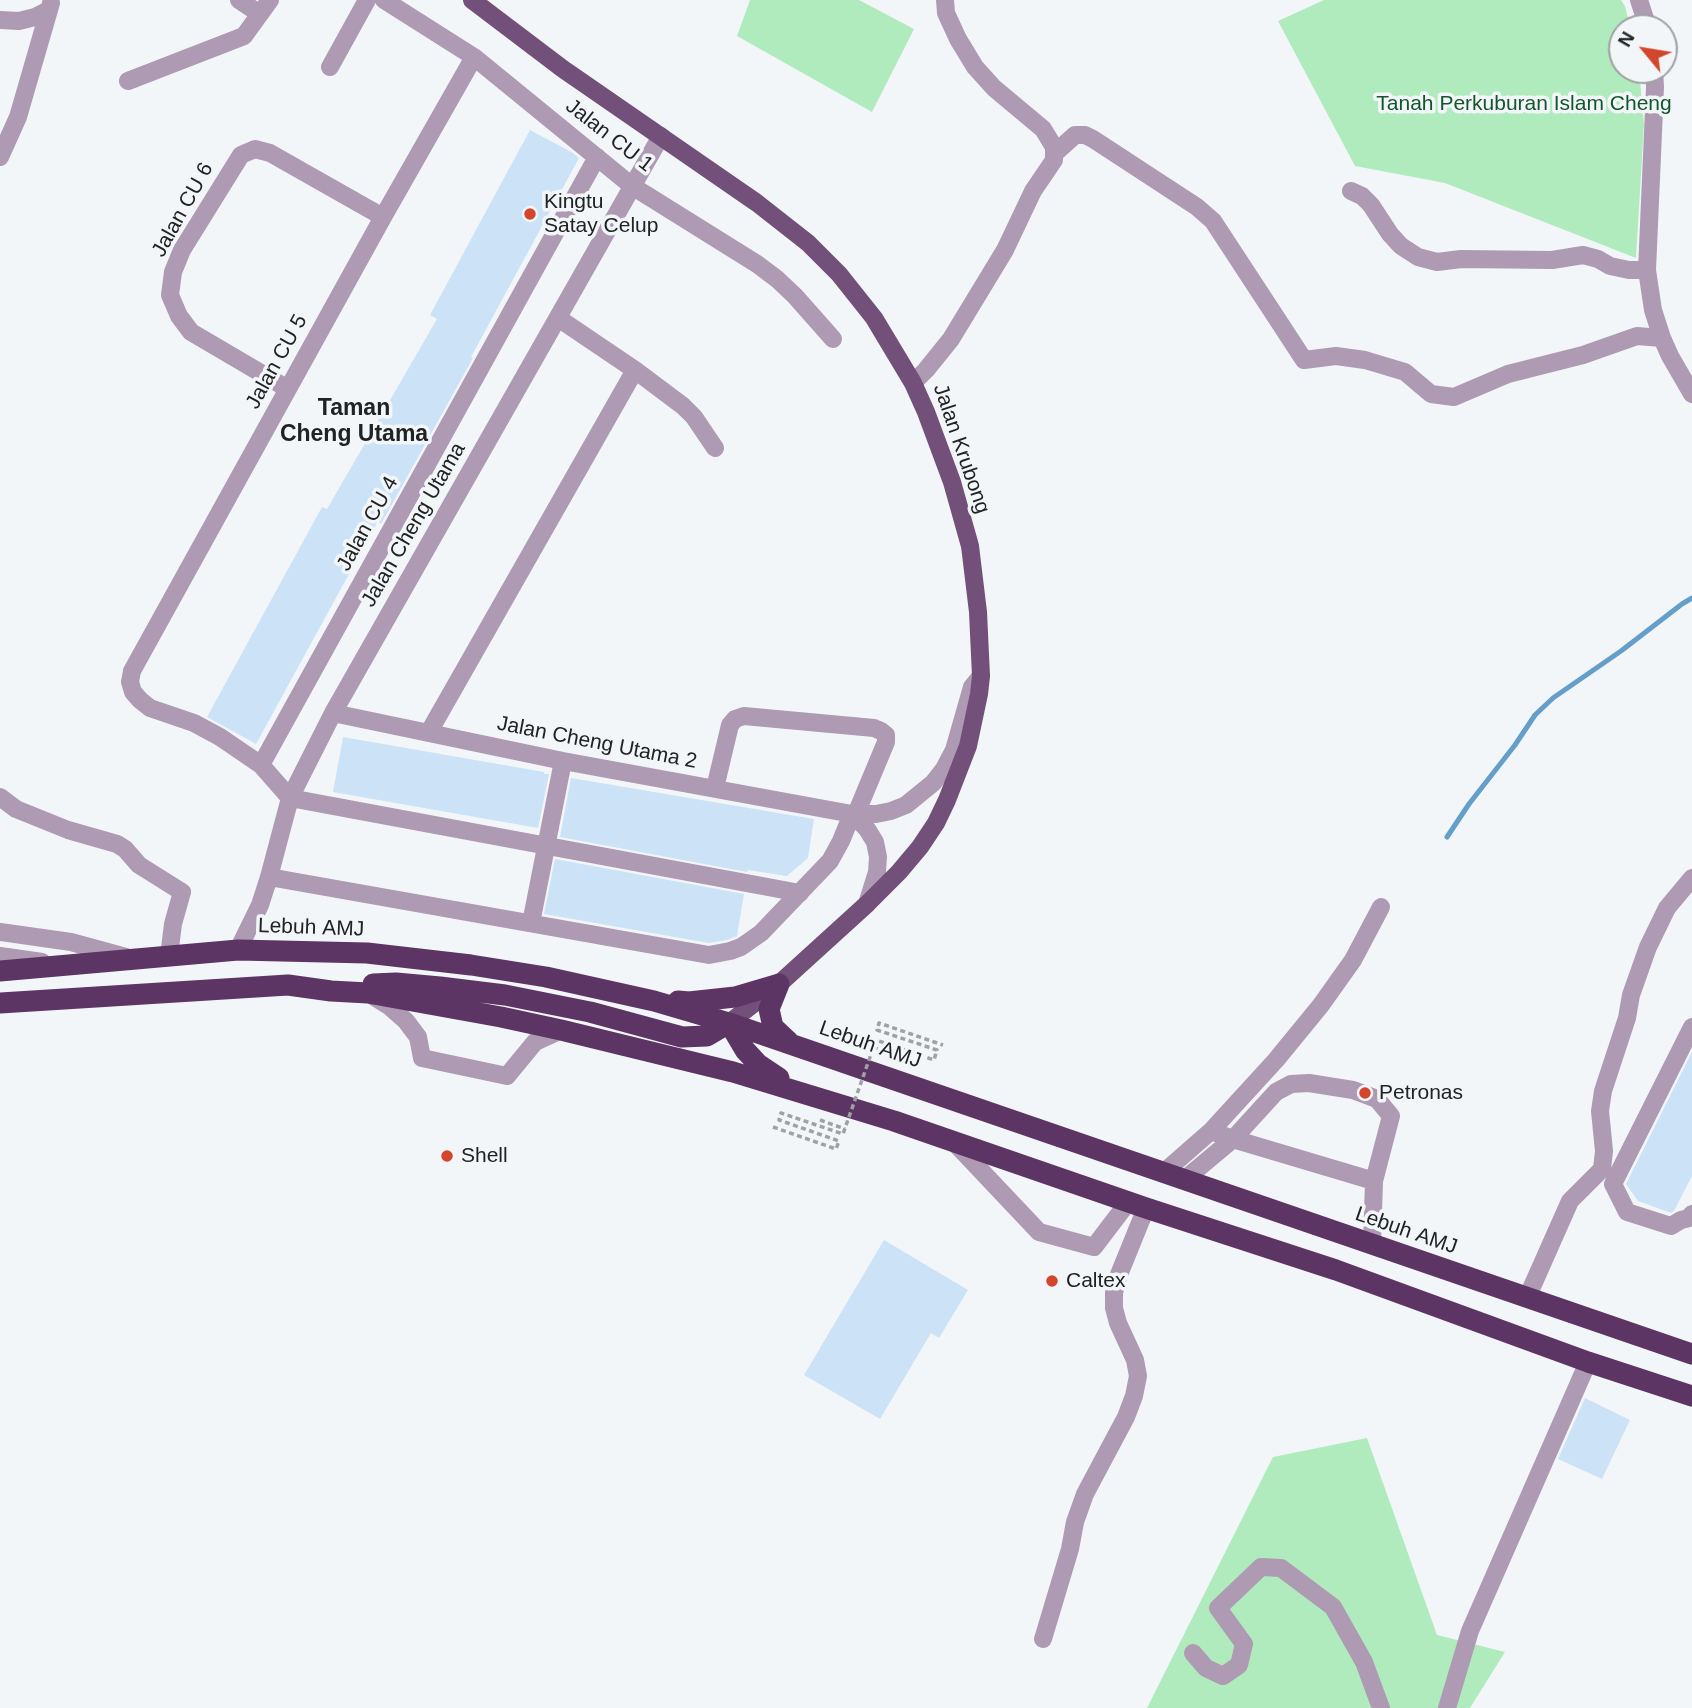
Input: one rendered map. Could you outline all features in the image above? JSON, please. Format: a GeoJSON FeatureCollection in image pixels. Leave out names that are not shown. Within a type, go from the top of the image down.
{"type":"FeatureCollection","features":[{"type":"Feature","properties":{"kind":"highway","name":"Lebuh AMJ"},"geometry":{"type":"LineString","coordinates":[[0,971],[238,950],[321,951],[471,965],[546,977],[654,1001],[729,1023],[1692,1354]]}},
{"type":"Feature","properties":{"kind":"highway"},"geometry":{"type":"LineString","coordinates":[[0,1003],[288,985],[397,983],[479,992],[590,1012],[682,1037],[707,1036],[729,1023],[745,1050],[758,1064],[799,1091]]}},
{"type":"Feature","properties":{"kind":"highway"},"geometry":{"type":"LineString","coordinates":[[610,992],[689,1002],[735,997],[779,984]]}},
{"type":"Feature","properties":{"kind":"highway"},"geometry":{"type":"LineString","coordinates":[[779,984],[769,1009],[773,1027],[792,1045]]}},
{"type":"Feature","properties":{"kind":"highway"},"geometry":{"type":"LineString","coordinates":[[288,985],[368,993],[500,1017],[733,1072],[799,1091],[1336,1270],[1588,1362],[1692,1396]]}},
{"type":"Feature","properties":{"kind":"highway"},"geometry":{"type":"LineString","coordinates":[[1626,1332],[1649,1330],[1692,1341]]}},
{"type":"Feature","properties":{"kind":"highway"},"geometry":{"type":"LineString","coordinates":[[1639,1378],[1657,1376],[1692,1385]]}},
{"type":"Feature","properties":{"kind":"main road","name":"Jalan Krubong"},"geometry":{"type":"LineString","coordinates":[[471,0],[563,69],[757,203],[821,254],[874,318],[914,383],[952,482],[970,546],[981,655],[979,694],[968,746],[936,823],[899,872],[867,904],[779,984],[729,1023]]}},
{"type":"Feature","properties":{"kind":"street"},"geometry":{"type":"LineString","coordinates":[[128,81],[243,36],[265,7],[239,0]]}},
{"type":"Feature","properties":{"kind":"street"},"geometry":{"type":"LineString","coordinates":[[330,66],[367,0]]}},
{"type":"Feature","properties":{"kind":"street","name":"Jalan CU 1"},"geometry":{"type":"LineString","coordinates":[[384,0],[474,57],[632,186],[777,279],[833,339]]}},
{"type":"Feature","properties":{"kind":"street"},"geometry":{"type":"LineString","coordinates":[[914,383],[958,328],[1005,250],[1033,191],[1054,160],[1054,147],[1043,130],[994,88],[975,67],[946,13],[945,0]]}},
{"type":"Feature","properties":{"kind":"street"},"geometry":{"type":"LineString","coordinates":[[0,20],[19,21],[35,17],[50,5]]}},
{"type":"Feature","properties":{"kind":"street"},"geometry":{"type":"LineString","coordinates":[[0,157],[18,117],[50,5]]}},
{"type":"Feature","properties":{"kind":"street","name":"Jalan CU 5"},"geometry":{"type":"LineString","coordinates":[[261,765],[194,723],[150,708],[134,692],[130,682],[132,671],[474,57]]}},
{"type":"Feature","properties":{"kind":"street"},"geometry":{"type":"LineString","coordinates":[[1655,84],[1647,270],[1653,310],[1662,338],[1692,394]]}},
{"type":"Feature","properties":{"kind":"street"},"geometry":{"type":"LineString","coordinates":[[1054,154],[1075,135],[1085,135],[1197,207],[1213,221],[1304,360],[1336,356],[1365,360],[1405,372],[1431,394],[1454,397],[1508,374],[1583,355],[1637,336],[1662,338]]}},
{"type":"Feature","properties":{"kind":"street","name":"Jalan Cheng Utama"},"geometry":{"type":"LineString","coordinates":[[238,950],[260,905],[290,798],[333,713],[661,136]]}},
{"type":"Feature","properties":{"kind":"street","name":"Jalan CU 6"},"geometry":{"type":"LineString","coordinates":[[289,389],[191,332],[179,316],[170,295],[173,272],[182,250],[241,155],[254,149],[271,153],[383,217]]}},
{"type":"Feature","properties":{"kind":"street","name":"Jalan CU 4"},"geometry":{"type":"LineString","coordinates":[[261,765],[597,157]]}},
{"type":"Feature","properties":{"kind":"street"},"geometry":{"type":"LineString","coordinates":[[1351,191],[1362,196],[1401,246],[1418,257],[1437,262],[1461,259],[1541,260],[1584,255],[1598,258],[1610,266],[1647,270]]}},
{"type":"Feature","properties":{"kind":"street"},"geometry":{"type":"LineString","coordinates":[[558,318],[683,406],[715,448]]}},
{"type":"Feature","properties":{"kind":"street"},"geometry":{"type":"LineString","coordinates":[[429,732],[635,370]]}},
{"type":"Feature","properties":{"kind":"street","name":"Jalan Cheng Utama 2"},"geometry":{"type":"LineString","coordinates":[[333,713],[562,761],[854,814],[876,814],[906,805],[933,783],[944,769],[954,750],[972,687],[981,676]]}},
{"type":"Feature","properties":{"kind":"street"},"geometry":{"type":"LineString","coordinates":[[269,877],[709,955],[730,951],[751,940],[830,860],[854,814],[886,742],[886,735],[874,728],[744,716],[735,719],[730,725],[715,789]]}},
{"type":"Feature","properties":{"kind":"street"},"geometry":{"type":"LineString","coordinates":[[531,923],[562,761]]}},
{"type":"Feature","properties":{"kind":"street"},"geometry":{"type":"LineString","coordinates":[[261,765],[290,798],[800,893]]}},
{"type":"Feature","properties":{"kind":"street"},"geometry":{"type":"LineString","coordinates":[[0,797],[16,810],[68,830],[117,844],[139,865],[182,892],[173,923],[169,956]]}},
{"type":"Feature","properties":{"kind":"street"},"geometry":{"type":"LineString","coordinates":[[854,814],[876,842],[877,872],[867,904]]}},
{"type":"Feature","properties":{"kind":"street"},"geometry":{"type":"LineString","coordinates":[[1527,1298],[1570,1200],[1602,1169],[1604,1151],[1600,1111],[1603,1091],[1621,1038],[1631,995],[1648,947],[1667,908],[1692,878]]}},
{"type":"Feature","properties":{"kind":"street"},"geometry":{"type":"LineString","coordinates":[[1163,1173],[1211,1130],[1276,1060],[1353,960],[1381,907]]}},
{"type":"Feature","properties":{"kind":"street"},"geometry":{"type":"LineString","coordinates":[[0,932],[71,942],[136,959]]}},
{"type":"Feature","properties":{"kind":"street"},"geometry":{"type":"LineString","coordinates":[[0,956],[63,965]]}},
{"type":"Feature","properties":{"kind":"street"},"geometry":{"type":"LineString","coordinates":[[368,993],[406,1021],[418,1037],[422,1058],[507,1076],[535,1042],[561,1030]]}},
{"type":"Feature","properties":{"kind":"street"},"geometry":{"type":"LineString","coordinates":[[1690,1216],[1671,1226],[1627,1212],[1613,1184],[1692,1027]]}},
{"type":"Feature","properties":{"kind":"street"},"geometry":{"type":"LineString","coordinates":[[1184,1181],[1233,1139],[1276,1092],[1291,1084],[1309,1083],[1353,1090],[1377,1099],[1391,1115],[1374,1181],[1372,1245]]}},
{"type":"Feature","properties":{"kind":"street"},"geometry":{"type":"LineString","coordinates":[[1211,1130],[1374,1181]]}},
{"type":"Feature","properties":{"kind":"street"},"geometry":{"type":"LineString","coordinates":[[953,1141],[1039,1232],[1094,1247],[1138,1204]]}},
{"type":"Feature","properties":{"kind":"street"},"geometry":{"type":"LineString","coordinates":[[1043,1639],[1070,1549],[1075,1522],[1086,1494],[1126,1418],[1134,1395],[1138,1376],[1135,1360],[1118,1323],[1114,1293],[1138,1204]]}},
{"type":"Feature","properties":{"kind":"street"},"geometry":{"type":"LineString","coordinates":[[1447,1708],[1470,1631],[1588,1362]]}},
{"type":"Feature","properties":{"kind":"street"},"geometry":{"type":"LineString","coordinates":[[1193,1653],[1206,1668],[1223,1676],[1239,1665],[1244,1644],[1219,1608],[1261,1567],[1281,1568],[1333,1607],[1364,1662],[1381,1708]]}},
{"type":"Feature","properties":{"kind":"path"},"geometry":{"type":"LineString","coordinates":[[773,1127],[836,1149],[839,1141],[779,1120],[781,1113],[843,1134],[876,1040],[933,1060],[937,1051],[877,1030],[879,1023],[943,1045]]}},
{"type":"Feature","properties":{"kind":"path"},"geometry":{"type":"LineString","coordinates":[[873,1047],[900,1056]]}},
{"type":"Feature","properties":{"kind":"path"},"geometry":{"type":"LineString","coordinates":[[809,1116],[845,1129]]}},
{"type":"Feature","properties":{"kind":"green space"},"geometry":{"type":"Polygon","coordinates":[[[750,0],[859,0],[914,29],[872,112],[737,36],[750,0]]]}},
{"type":"Feature","properties":{"kind":"green space","name":"Tanah Perkuburan Islam Cheng"},"geometry":{"type":"Polygon","coordinates":[[[1324,0],[1621,0],[1627,14],[1608,14],[1608,84],[1640,84],[1644,124],[1636,258],[1445,183],[1355,166],[1278,21],[1324,0]]]}},
{"type":"Feature","properties":{"kind":"green space"},"geometry":{"type":"Polygon","coordinates":[[[1367,1438],[1437,1635],[1505,1652],[1470,1708],[1147,1708],[1273,1457],[1367,1438]]]}},
{"type":"Feature","properties":{"kind":"building"},"geometry":{"type":"Polygon","coordinates":[[[530,130],[579,158],[471,357],[473,358],[381,524],[378,521],[256,744],[207,717],[322,507],[327,509],[437,319],[430,315],[530,130]]]}},
{"type":"Feature","properties":{"kind":"building"},"geometry":{"type":"Polygon","coordinates":[[[343,737],[549,774],[538,828],[333,792],[343,737]]]}},
{"type":"Feature","properties":{"kind":"building"},"geometry":{"type":"Polygon","coordinates":[[[571,778],[814,819],[808,858],[787,876],[747,872],[560,837],[571,778]]]}},
{"type":"Feature","properties":{"kind":"building"},"geometry":{"type":"Polygon","coordinates":[[[555,859],[744,894],[737,936],[709,943],[544,914],[555,859]]]}},
{"type":"Feature","properties":{"kind":"building"},"geometry":{"type":"Polygon","coordinates":[[[1692,1052],[1692,1176],[1671,1213],[1638,1201],[1626,1184],[1692,1052]]]}},
{"type":"Feature","properties":{"kind":"building"},"geometry":{"type":"Polygon","coordinates":[[[884,1240],[968,1290],[939,1338],[931,1333],[880,1419],[804,1375],[884,1240]]]}},
{"type":"Feature","properties":{"kind":"building"},"geometry":{"type":"Polygon","coordinates":[[[1585,1398],[1630,1420],[1602,1479],[1558,1459],[1585,1398]]]}},
{"type":"Feature","properties":{"kind":"waterway"},"geometry":{"type":"LineString","coordinates":[[1447,837],[1535,715],[1553,698],[1692,598]]}},
{"type":"Feature","properties":{"kind":"place","name":"Kingtu Satay Celup"},"geometry":{"type":"Point","coordinates":[530,214]}},
{"type":"Feature","properties":{"kind":"place","name":"Petronas"},"geometry":{"type":"Point","coordinates":[1365,1093]}},
{"type":"Feature","properties":{"kind":"place","name":"Shell"},"geometry":{"type":"Point","coordinates":[447,1156]}},
{"type":"Feature","properties":{"kind":"place","name":"Caltex"},"geometry":{"type":"Point","coordinates":[1052,1281]}},
{"type":"Feature","properties":{"kind":"district","name":"Taman Cheng Utama"},"geometry":{"type":"Point","coordinates":[354,422]}}]}
